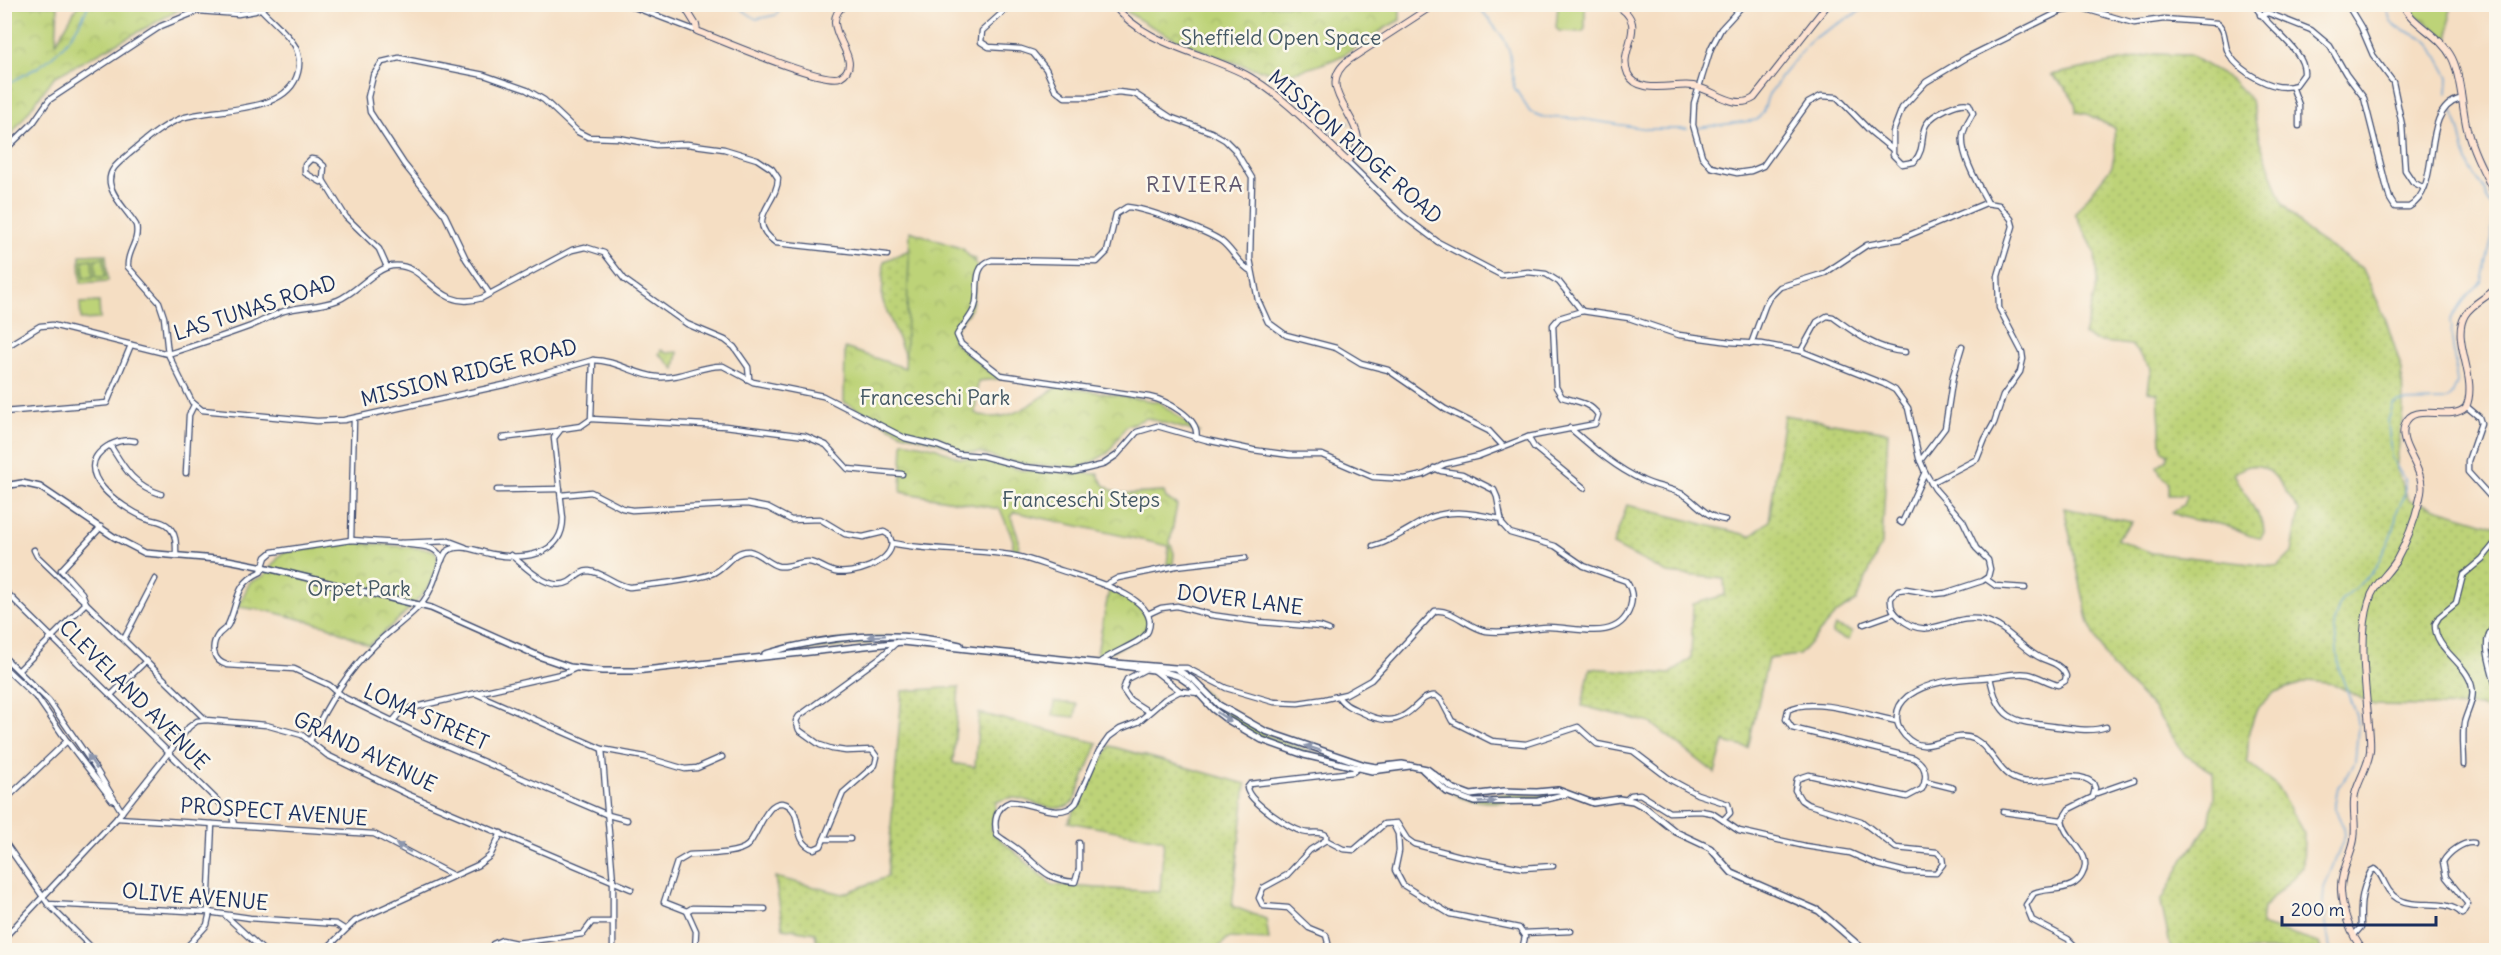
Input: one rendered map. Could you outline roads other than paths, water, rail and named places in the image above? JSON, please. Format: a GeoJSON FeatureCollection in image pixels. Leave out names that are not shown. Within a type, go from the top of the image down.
{"type":"FeatureCollection","features":[{"type":"Feature","properties":{"kind":"main road"},"geometry":{"type":"LineString","coordinates":[[683,4],[696,25],[697,31],[768,60],[835,78],[843,74],[848,67],[847,54],[834,24],[837,13],[846,4]]}},
{"type":"Feature","properties":{"kind":"main road"},"geometry":{"type":"LineString","coordinates":[[885,4],[906,4]]}},
{"type":"Feature","properties":{"kind":"main road","name":"MISSION RIDGE ROAD"},"geometry":{"type":"LineString","coordinates":[[1113,4],[1130,21],[1160,39],[1235,70],[1265,87],[1318,132],[1347,161]]}},
{"type":"Feature","properties":{"kind":"main road"},"geometry":{"type":"LineString","coordinates":[[1347,161],[1356,152],[1359,141],[1336,91],[1335,81],[1338,71],[1350,60],[1434,4]]}},
{"type":"Feature","properties":{"kind":"main road"},"geometry":{"type":"LineString","coordinates":[[1614,4],[1626,12],[1632,22],[1632,36],[1626,66],[1632,80],[1647,86],[1700,87],[1733,102],[1743,103],[1752,100],[1828,4]]}},
{"type":"Feature","properties":{"kind":"main road"},"geometry":{"type":"LineString","coordinates":[[2403,4],[2408,15],[2429,30],[2447,50],[2457,72],[2460,99],[2472,147],[2496,196]]}},
{"type":"Feature","properties":{"kind":"main road"},"geometry":{"type":"LineString","coordinates":[[2363,951],[2354,935],[2343,903],[2341,885],[2354,839],[2355,795],[2370,753],[2365,659],[2367,610],[2373,591],[2394,564],[2404,545],[2421,490],[2421,475],[2405,443],[2404,427],[2414,414],[2452,414],[2461,411],[2466,406],[2469,377],[2461,336],[2461,323],[2469,309],[2496,288]]}},
{"type":"Feature","properties":{"kind":"street"},"geometry":{"type":"LineString","coordinates":[[4,151],[33,123],[49,100],[161,26],[198,11],[238,14],[261,9],[271,4]]}},
{"type":"Feature","properties":{"kind":"street"},"geometry":{"type":"LineString","coordinates":[[626,4],[697,31]]}},
{"type":"Feature","properties":{"kind":"street"},"geometry":{"type":"LineString","coordinates":[[1012,4],[982,31],[981,42],[989,47],[1017,48],[1033,53],[1040,59],[1053,86],[1061,96],[1072,99],[1118,92],[1135,94],[1182,123],[1217,135],[1235,150],[1250,173],[1253,183],[1249,236],[1251,271],[1264,317],[1275,328],[1286,335],[1335,348],[1361,363],[1389,370],[1446,409],[1489,431],[1502,445]]}},
{"type":"Feature","properties":{"kind":"street"},"geometry":{"type":"LineString","coordinates":[[1744,4],[1718,34],[1694,103],[1693,125],[1702,156],[1711,167],[1737,173],[1763,166],[1808,103],[1825,95],[1837,97],[1871,132],[1893,150]]}},
{"type":"Feature","properties":{"kind":"street"},"geometry":{"type":"LineString","coordinates":[[1988,203],[1972,172],[1962,145],[1963,132],[1972,113],[1969,104],[1963,103],[1951,107],[1929,119],[1923,128],[1919,153],[1914,162],[1906,165],[1898,162],[1893,150],[1893,132],[1902,108],[1926,82],[1994,43],[2070,9],[2088,9],[2134,23],[2164,19],[2217,23],[2223,29],[2227,51],[2238,64],[2264,82],[2285,87],[2292,86],[2303,77],[2303,63],[2293,48],[2260,15],[2254,4]]}},
{"type":"Feature","properties":{"kind":"street"},"geometry":{"type":"LineString","coordinates":[[2347,4],[2361,27],[2373,55],[2393,82],[2402,125],[2405,170],[2413,182],[2424,188]]}},
{"type":"Feature","properties":{"kind":"street"},"geometry":{"type":"LineString","coordinates":[[186,474],[189,417],[196,407],[168,354],[164,317],[159,302],[128,267],[127,262],[136,241],[136,225],[112,188],[110,176],[116,164],[146,138],[171,123],[195,115],[269,102],[287,92],[298,75],[299,56],[289,39],[261,9]]}},
{"type":"Feature","properties":{"kind":"street"},"geometry":{"type":"LineString","coordinates":[[2260,15],[2268,13],[2311,30],[2330,46],[2346,74],[2364,98],[2386,185],[2394,206],[2404,208],[2413,205],[2420,198],[2435,135],[2444,109],[2449,102],[2460,99]]}},
{"type":"Feature","properties":{"kind":"street"},"geometry":{"type":"LineString","coordinates":[[489,294],[466,259],[445,215],[404,164],[373,118],[368,104],[370,83],[377,69],[389,59],[399,58],[465,70],[509,83],[536,94],[578,132],[588,137],[619,138],[656,145],[708,146],[739,152],[757,159],[772,169],[778,178],[777,187],[762,219],[764,231],[776,243],[886,255]]}},
{"type":"Feature","properties":{"kind":"street"},"geometry":{"type":"LineString","coordinates":[[2292,86],[2299,105],[2299,126]]}},
{"type":"Feature","properties":{"kind":"street"},"geometry":{"type":"LineString","coordinates":[[323,180],[321,182],[305,173],[304,165],[308,160],[317,159],[322,164],[323,180],[346,217],[379,249],[387,267],[408,268],[443,295],[455,300],[474,300],[489,294],[572,250],[585,247],[598,250],[608,256],[625,280],[687,324],[734,346],[748,367],[747,379]]}},
{"type":"Feature","properties":{"kind":"street","name":"MISSION RIDGE ROAD"},"geometry":{"type":"LineString","coordinates":[[196,407],[209,412],[317,421],[354,419],[404,405],[508,384],[593,360],[604,360],[636,373],[659,377],[679,376],[723,366],[762,384],[823,396],[905,438],[938,446],[958,454],[982,456],[1024,467],[1073,472],[1093,468],[1110,461],[1137,432],[1150,427],[1165,427],[1196,438],[1272,453],[1322,454],[1362,473],[1384,478],[1415,477],[1430,472],[1434,468],[1479,456],[1528,436],[1593,426],[1598,418],[1597,412],[1592,408],[1562,398],[1557,390],[1553,325],[1559,318],[1582,311],[1559,282],[1546,274],[1528,272],[1501,275],[1438,242],[1409,220],[1347,161]]}},
{"type":"Feature","properties":{"kind":"street"},"geometry":{"type":"LineString","coordinates":[[1751,344],[1769,298],[1780,287],[1825,273],[1867,245],[1897,240],[1988,203],[2001,207],[2012,223],[2010,240],[1999,268],[1997,288],[2002,316],[2022,352],[2022,367],[2003,396],[1994,423],[1984,439],[1977,459],[1931,483]]}},
{"type":"Feature","properties":{"kind":"street"},"geometry":{"type":"LineString","coordinates":[[1196,438],[1198,432],[1194,424],[1163,401],[1115,391],[1001,375],[961,345],[957,335],[975,307],[979,272],[984,264],[992,261],[1097,262],[1107,252],[1116,214],[1127,207],[1214,236],[1231,249],[1251,271]]}},
{"type":"Feature","properties":{"kind":"street","name":"LAS TUNAS ROAD"},"geometry":{"type":"LineString","coordinates":[[168,354],[224,336],[286,311],[338,300],[387,267]]}},
{"type":"Feature","properties":{"kind":"street"},"geometry":{"type":"LineString","coordinates":[[1582,311],[1616,315],[1679,334],[1801,351],[1895,390],[1908,408],[1920,461],[1925,472],[1931,483],[1957,513],[1974,545],[1988,560],[1990,569],[1986,579],[1945,593],[1935,594],[1901,589],[1891,598],[1892,608],[1910,625],[1924,629],[1939,628],[1964,618],[1987,621],[2001,628],[2033,654],[2060,666],[2066,676],[2063,683],[2058,685],[2027,674],[1956,680],[1918,690],[1902,702],[1897,714],[1897,722],[1905,735],[1919,745],[1937,745],[1962,737],[1972,738],[1980,743],[2007,775],[2030,782],[2082,778],[2093,783],[2094,794]]}},
{"type":"Feature","properties":{"kind":"street"},"geometry":{"type":"LineString","coordinates":[[1801,351],[1818,320],[1827,316],[1833,317],[1865,340],[1895,351],[1905,351]]}},
{"type":"Feature","properties":{"kind":"street"},"geometry":{"type":"LineString","coordinates":[[4,348],[46,325],[168,354]]}},
{"type":"Feature","properties":{"kind":"street"},"geometry":{"type":"LineString","coordinates":[[4,412],[107,403],[130,345]]}},
{"type":"Feature","properties":{"kind":"street"},"geometry":{"type":"LineString","coordinates":[[1920,461],[1945,428],[1953,376],[1962,346]]}},
{"type":"Feature","properties":{"kind":"street"},"geometry":{"type":"LineString","coordinates":[[591,419],[593,360]]}},
{"type":"Feature","properties":{"kind":"street"},"geometry":{"type":"LineString","coordinates":[[2466,406],[2479,417],[2481,423],[2468,461],[2468,472],[2496,502]]}},
{"type":"Feature","properties":{"kind":"street"},"geometry":{"type":"LineString","coordinates":[[351,540],[354,419]]}},
{"type":"Feature","properties":{"kind":"street"},"geometry":{"type":"LineString","coordinates":[[502,438],[558,431],[581,426],[591,419],[725,426],[789,433],[819,441],[830,448],[843,466],[848,469],[902,474]]}},
{"type":"Feature","properties":{"kind":"street"},"geometry":{"type":"LineString","coordinates":[[1569,428],[1630,474],[1685,496],[1707,515],[1725,520]]}},
{"type":"Feature","properties":{"kind":"street"},"geometry":{"type":"LineString","coordinates":[[310,741],[337,691],[373,646],[419,605],[437,578],[442,560],[450,548],[465,547],[511,555],[537,554],[548,550],[557,541],[563,525],[554,441],[558,431]]}},
{"type":"Feature","properties":{"kind":"street"},"geometry":{"type":"LineString","coordinates":[[1528,436],[1534,447],[1584,488]]}},
{"type":"Feature","properties":{"kind":"street"},"geometry":{"type":"LineString","coordinates":[[135,441],[125,440],[110,445],[101,452],[95,462],[96,481],[103,490],[142,516],[168,526],[176,539],[176,556]]}},
{"type":"Feature","properties":{"kind":"street"},"geometry":{"type":"LineString","coordinates":[[110,445],[123,468],[139,483],[161,494]]}},
{"type":"Feature","properties":{"kind":"street"},"geometry":{"type":"LineString","coordinates":[[1099,663],[1124,662],[1187,668],[1226,688],[1274,702],[1309,703],[1338,696],[1371,680],[1435,611],[1448,612],[1466,624],[1480,629],[1508,633],[1548,627],[1582,632],[1596,631],[1614,626],[1624,618],[1631,606],[1632,597],[1626,581],[1584,566],[1555,546],[1510,533],[1503,527],[1497,497],[1492,488],[1459,473],[1434,468]]}},
{"type":"Feature","properties":{"kind":"street"},"geometry":{"type":"LineString","coordinates":[[1899,521],[1902,523],[1925,472]]}},
{"type":"Feature","properties":{"kind":"street"},"geometry":{"type":"LineString","coordinates":[[4,486],[22,483],[40,487],[139,550],[176,556],[228,560],[419,605],[438,611],[546,659],[576,668],[629,671],[897,642],[1099,663],[1155,670],[1180,677],[1223,717],[1262,740],[1304,755],[1378,771],[1410,765]]}},
{"type":"Feature","properties":{"kind":"street"},"geometry":{"type":"LineString","coordinates":[[497,490],[591,492],[621,508],[632,510],[730,503],[760,506],[791,520],[820,519],[845,534],[863,537],[884,532],[889,535],[892,543],[892,548],[884,558],[856,571],[833,572],[809,562],[780,566],[755,553],[745,551],[736,554],[717,571],[705,576],[629,587],[616,585],[590,571],[582,573],[566,584],[553,585],[511,555]]}},
{"type":"Feature","properties":{"kind":"street"},"geometry":{"type":"LineString","coordinates":[[1373,546],[1391,540],[1430,517],[1447,513],[1501,519]]}},
{"type":"Feature","properties":{"kind":"street"},"geometry":{"type":"LineString","coordinates":[[86,603],[82,593],[61,570],[101,527]]}},
{"type":"Feature","properties":{"kind":"street"},"geometry":{"type":"LineString","coordinates":[[263,567],[267,556],[272,552],[351,540],[434,548],[442,560]]}},
{"type":"Feature","properties":{"kind":"street"},"geometry":{"type":"LineString","coordinates":[[399,543],[452,541],[465,547]]}},
{"type":"Feature","properties":{"kind":"street"},"geometry":{"type":"LineString","coordinates":[[2464,765],[2464,724],[2473,697],[2472,686],[2466,673],[2439,639],[2435,624],[2439,617],[2456,603],[2463,575],[2482,559],[2496,542]]}},
{"type":"Feature","properties":{"kind":"street"},"geometry":{"type":"LineString","coordinates":[[892,543],[939,550],[1014,556],[1105,585],[1125,594],[1148,614],[1149,625],[1145,636],[1110,654],[1099,663]]}},
{"type":"Feature","properties":{"kind":"street"},"geometry":{"type":"LineString","coordinates":[[34,550],[37,556],[206,720]]}},
{"type":"Feature","properties":{"kind":"street"},"geometry":{"type":"LineString","coordinates":[[1105,585],[1118,578],[1176,566],[1245,558]]}},
{"type":"Feature","properties":{"kind":"street","name":"LOMA STREET"},"geometry":{"type":"LineString","coordinates":[[263,567],[261,572],[252,576],[242,586],[228,625],[218,635],[214,654],[218,661],[226,666],[292,669],[329,685],[345,698],[393,721],[608,815],[627,820]]}},
{"type":"Feature","properties":{"kind":"street"},"geometry":{"type":"LineString","coordinates":[[124,639],[155,579]]}},
{"type":"Feature","properties":{"kind":"street"},"geometry":{"type":"LineString","coordinates":[[1986,579],[1995,586],[2025,588]]}},
{"type":"Feature","properties":{"kind":"street","name":"CLEVELAND AVENUE"},"geometry":{"type":"LineString","coordinates":[[4,590],[232,815],[234,825]]}},
{"type":"Feature","properties":{"kind":"street"},"geometry":{"type":"LineString","coordinates":[[18,670],[86,603]]}},
{"type":"Feature","properties":{"kind":"street","name":"DOVER LANE"},"geometry":{"type":"LineString","coordinates":[[1148,614],[1165,607],[1181,606],[1211,615],[1321,627],[1329,630]]}},
{"type":"Feature","properties":{"kind":"street"},"geometry":{"type":"LineString","coordinates":[[1864,624],[1895,613]]}},
{"type":"Feature","properties":{"kind":"street"},"geometry":{"type":"LineString","coordinates":[[2496,625],[2490,630],[2487,641],[2496,687]]}},
{"type":"Feature","properties":{"kind":"street"},"geometry":{"type":"LineString","coordinates":[[755,657],[798,644],[883,635],[932,639],[976,649]]}},
{"type":"Feature","properties":{"kind":"street"},"geometry":{"type":"LineString","coordinates":[[695,951],[696,931],[687,911],[664,902],[677,862],[689,855],[743,849],[750,843],[769,810],[775,804],[786,804],[792,809],[799,836],[808,847],[819,848],[825,839],[843,792],[874,765],[877,757],[869,749],[839,751],[820,745],[799,730],[796,721],[799,716],[882,656],[897,642]]}},
{"type":"Feature","properties":{"kind":"street"},"geometry":{"type":"LineString","coordinates":[[4,657],[50,701],[122,812]]}},
{"type":"Feature","properties":{"kind":"street"},"geometry":{"type":"LineString","coordinates":[[111,695],[146,661]]}},
{"type":"Feature","properties":{"kind":"street"},"geometry":{"type":"LineString","coordinates":[[4,667],[38,699],[122,812]]}},
{"type":"Feature","properties":{"kind":"street"},"geometry":{"type":"LineString","coordinates":[[393,721],[402,710],[565,673],[576,668]]}},
{"type":"Feature","properties":{"kind":"street"},"geometry":{"type":"LineString","coordinates":[[1175,668],[1195,681],[1219,705],[1268,733],[1365,765],[1419,767],[1432,771],[1449,786],[1469,794],[1556,790],[1593,803],[1627,799],[1646,808],[1676,832],[1710,848],[1732,873],[1820,911],[1864,951]]}},
{"type":"Feature","properties":{"kind":"street"},"geometry":{"type":"LineString","coordinates":[[1146,669],[1127,680],[1123,690],[1130,700],[1149,712]]}},
{"type":"Feature","properties":{"kind":"street"},"geometry":{"type":"LineString","coordinates":[[1155,670],[1180,691]]}},
{"type":"Feature","properties":{"kind":"street"},"geometry":{"type":"LineString","coordinates":[[1990,677],[1999,706],[2019,722],[2089,730],[2106,727]]}},
{"type":"Feature","properties":{"kind":"street"},"geometry":{"type":"LineString","coordinates":[[1079,843],[1080,869],[1075,882],[1050,877],[997,835],[997,815],[1000,807],[1010,802],[1056,811],[1070,809],[1076,803],[1099,751],[1109,737],[1149,712],[1164,699],[1180,691],[1198,693]]}},
{"type":"Feature","properties":{"kind":"street"},"geometry":{"type":"LineString","coordinates":[[477,694],[603,749],[645,757],[685,769],[697,768],[722,758]]}},
{"type":"Feature","properties":{"kind":"street"},"geometry":{"type":"LineString","coordinates":[[1338,696],[1346,704],[1381,720],[1404,717],[1425,698],[1436,696],[1441,700],[1452,721],[1495,742],[1528,744],[1578,727],[1596,744],[1633,751],[1671,780],[1697,794],[1728,804],[1730,813],[1723,820]]}},
{"type":"Feature","properties":{"kind":"street"},"geometry":{"type":"LineString","coordinates":[[1627,799],[1630,795],[1640,794],[1669,812],[1707,811],[1734,829],[1743,832],[1850,853],[1896,870],[1934,874],[1943,864],[1942,857],[1937,852],[1894,847],[1861,821],[1807,804],[1798,796],[1794,788],[1797,779],[1809,775],[1907,797],[1919,791],[1925,781],[1923,766],[1914,758],[1795,729],[1788,724],[1786,717],[1788,710],[1793,707],[1818,706],[1897,722]]}},
{"type":"Feature","properties":{"kind":"street"},"geometry":{"type":"LineString","coordinates":[[4,938],[117,819],[189,727],[206,720]]}},
{"type":"Feature","properties":{"kind":"street","name":"GRAND AVENUE"},"geometry":{"type":"LineString","coordinates":[[206,720],[270,725],[302,735],[327,755],[387,784],[631,889]]}},
{"type":"Feature","properties":{"kind":"street"},"geometry":{"type":"LineString","coordinates":[[4,801],[67,741]]}},
{"type":"Feature","properties":{"kind":"street"},"geometry":{"type":"LineString","coordinates":[[603,749],[613,882],[614,951]]}},
{"type":"Feature","properties":{"kind":"street"},"geometry":{"type":"LineString","coordinates":[[1419,767],[1448,792],[1470,802],[1535,802],[1568,793]]}},
{"type":"Feature","properties":{"kind":"street"},"geometry":{"type":"LineString","coordinates":[[1358,768],[1353,771],[1248,786],[1248,794],[1265,809],[1301,831],[1324,833],[1326,840],[1343,849],[1354,849],[1384,824],[1399,824],[1407,839],[1414,844],[1464,857],[1523,868],[1552,866]]}},
{"type":"Feature","properties":{"kind":"street"},"geometry":{"type":"LineString","coordinates":[[2079,951],[2068,939],[2036,924],[2026,908],[2028,900],[2034,893],[2073,885],[2084,872],[2084,856],[2065,831],[2062,820],[2066,812],[2089,800],[2094,794],[2134,780]]}},
{"type":"Feature","properties":{"kind":"street"},"geometry":{"type":"LineString","coordinates":[[1925,781],[1953,788]]}},
{"type":"Feature","properties":{"kind":"street"},"geometry":{"type":"LineString","coordinates":[[2003,812],[2062,820]]}},
{"type":"Feature","properties":{"kind":"street","name":"PROSPECT AVENUE"},"geometry":{"type":"LineString","coordinates":[[117,819],[374,834],[454,876]]}},
{"type":"Feature","properties":{"kind":"street"},"geometry":{"type":"LineString","coordinates":[[184,951],[207,925],[212,824]]}},
{"type":"Feature","properties":{"kind":"street"},"geometry":{"type":"LineString","coordinates":[[1393,824],[1398,834],[1400,851],[1395,870],[1403,885],[1450,914],[1514,926],[1524,933],[1571,932]]}},
{"type":"Feature","properties":{"kind":"street"},"geometry":{"type":"LineString","coordinates":[[325,951],[344,929],[355,921],[486,860],[501,833]]}},
{"type":"Feature","properties":{"kind":"street"},"geometry":{"type":"LineString","coordinates":[[825,839],[850,839]]}},
{"type":"Feature","properties":{"kind":"street"},"geometry":{"type":"LineString","coordinates":[[1304,951],[1322,950],[1327,946],[1324,933],[1303,924],[1288,908],[1263,906],[1259,901],[1259,895],[1263,888],[1287,875],[1310,850],[1326,840]]}},
{"type":"Feature","properties":{"kind":"street"},"geometry":{"type":"LineString","coordinates":[[4,841],[54,913],[94,951]]}},
{"type":"Feature","properties":{"kind":"street"},"geometry":{"type":"LineString","coordinates":[[2354,935],[2361,927],[2360,909],[2363,889],[2371,871],[2375,869],[2379,871],[2387,890],[2398,899],[2418,905],[2447,906],[2462,914],[2468,904],[2446,877],[2443,862],[2447,856],[2465,843],[2474,843]]}},
{"type":"Feature","properties":{"kind":"street","name":"OLIVE AVENUE"},"geometry":{"type":"LineString","coordinates":[[48,904],[209,912],[226,916],[336,924],[344,929]]}},
{"type":"Feature","properties":{"kind":"street"},"geometry":{"type":"LineString","coordinates":[[687,911],[692,908],[765,909]]}},
{"type":"Feature","properties":{"kind":"street"},"geometry":{"type":"LineString","coordinates":[[226,916],[259,949]]}},
{"type":"Feature","properties":{"kind":"street"},"geometry":{"type":"LineString","coordinates":[[491,951],[493,944],[502,940],[516,943],[584,934],[592,922],[613,922]]}},
{"type":"Feature","properties":{"kind":"street"},"geometry":{"type":"LineString","coordinates":[[1522,951],[1524,933]]}},
{"type":"Feature","properties":{"kind":"waterway"},"geometry":{"type":"LineString","coordinates":[[4,87],[54,55],[74,31],[89,4]]}},
{"type":"Feature","properties":{"kind":"waterway"},"geometry":{"type":"LineString","coordinates":[[734,4],[756,19],[776,15],[782,4]]}},
{"type":"Feature","properties":{"kind":"waterway"},"geometry":{"type":"LineString","coordinates":[[1477,4],[1504,39],[1510,53],[1514,87],[1530,112],[1544,117],[1582,119],[1648,129],[1687,129]]}},
{"type":"Feature","properties":{"kind":"waterway"},"geometry":{"type":"LineString","coordinates":[[1697,128],[1757,120],[1779,79],[1812,39],[1872,4]]}},
{"type":"Feature","properties":{"kind":"waterway"},"geometry":{"type":"LineString","coordinates":[[2385,4],[2391,22],[2395,26],[2426,40],[2431,45],[2449,77],[2448,94]]}},
{"type":"Feature","properties":{"kind":"waterway"},"geometry":{"type":"LineString","coordinates":[[2330,950],[2323,902],[2324,888],[2345,836],[2335,804],[2338,787],[2355,762],[2358,727],[2339,669],[2334,622],[2341,600],[2371,574],[2377,565],[2394,529],[2397,511],[2405,496],[2405,481],[2391,457],[2388,421],[2393,405],[2399,402],[2445,401],[2451,397],[2457,383],[2450,320],[2464,300],[2482,281],[2492,237],[2493,209],[2487,201],[2485,191],[2467,163],[2460,131],[2451,106]]}},
{"type":"Feature","properties":{"kind":"waterway"},"geometry":{"type":"LineString","coordinates":[[1328,132],[1347,122],[1349,124]]}},
{"type":"Feature","properties":{"kind":"district","name":"RIVIERA"},"geometry":{"type":"Point","coordinates":[1195,184]}},
{"type":"Feature","properties":{"kind":"park label","name":"Sheffield Open Space"},"geometry":{"type":"Point","coordinates":[1281,38]}},
{"type":"Feature","properties":{"kind":"park label","name":"Franceschi Park"},"geometry":{"type":"Point","coordinates":[935,398]}},
{"type":"Feature","properties":{"kind":"park label","name":"Franceschi Steps"},"geometry":{"type":"Point","coordinates":[1081,500]}},
{"type":"Feature","properties":{"kind":"park label","name":"Orpet Park"},"geometry":{"type":"Point","coordinates":[359,589]}}]}
